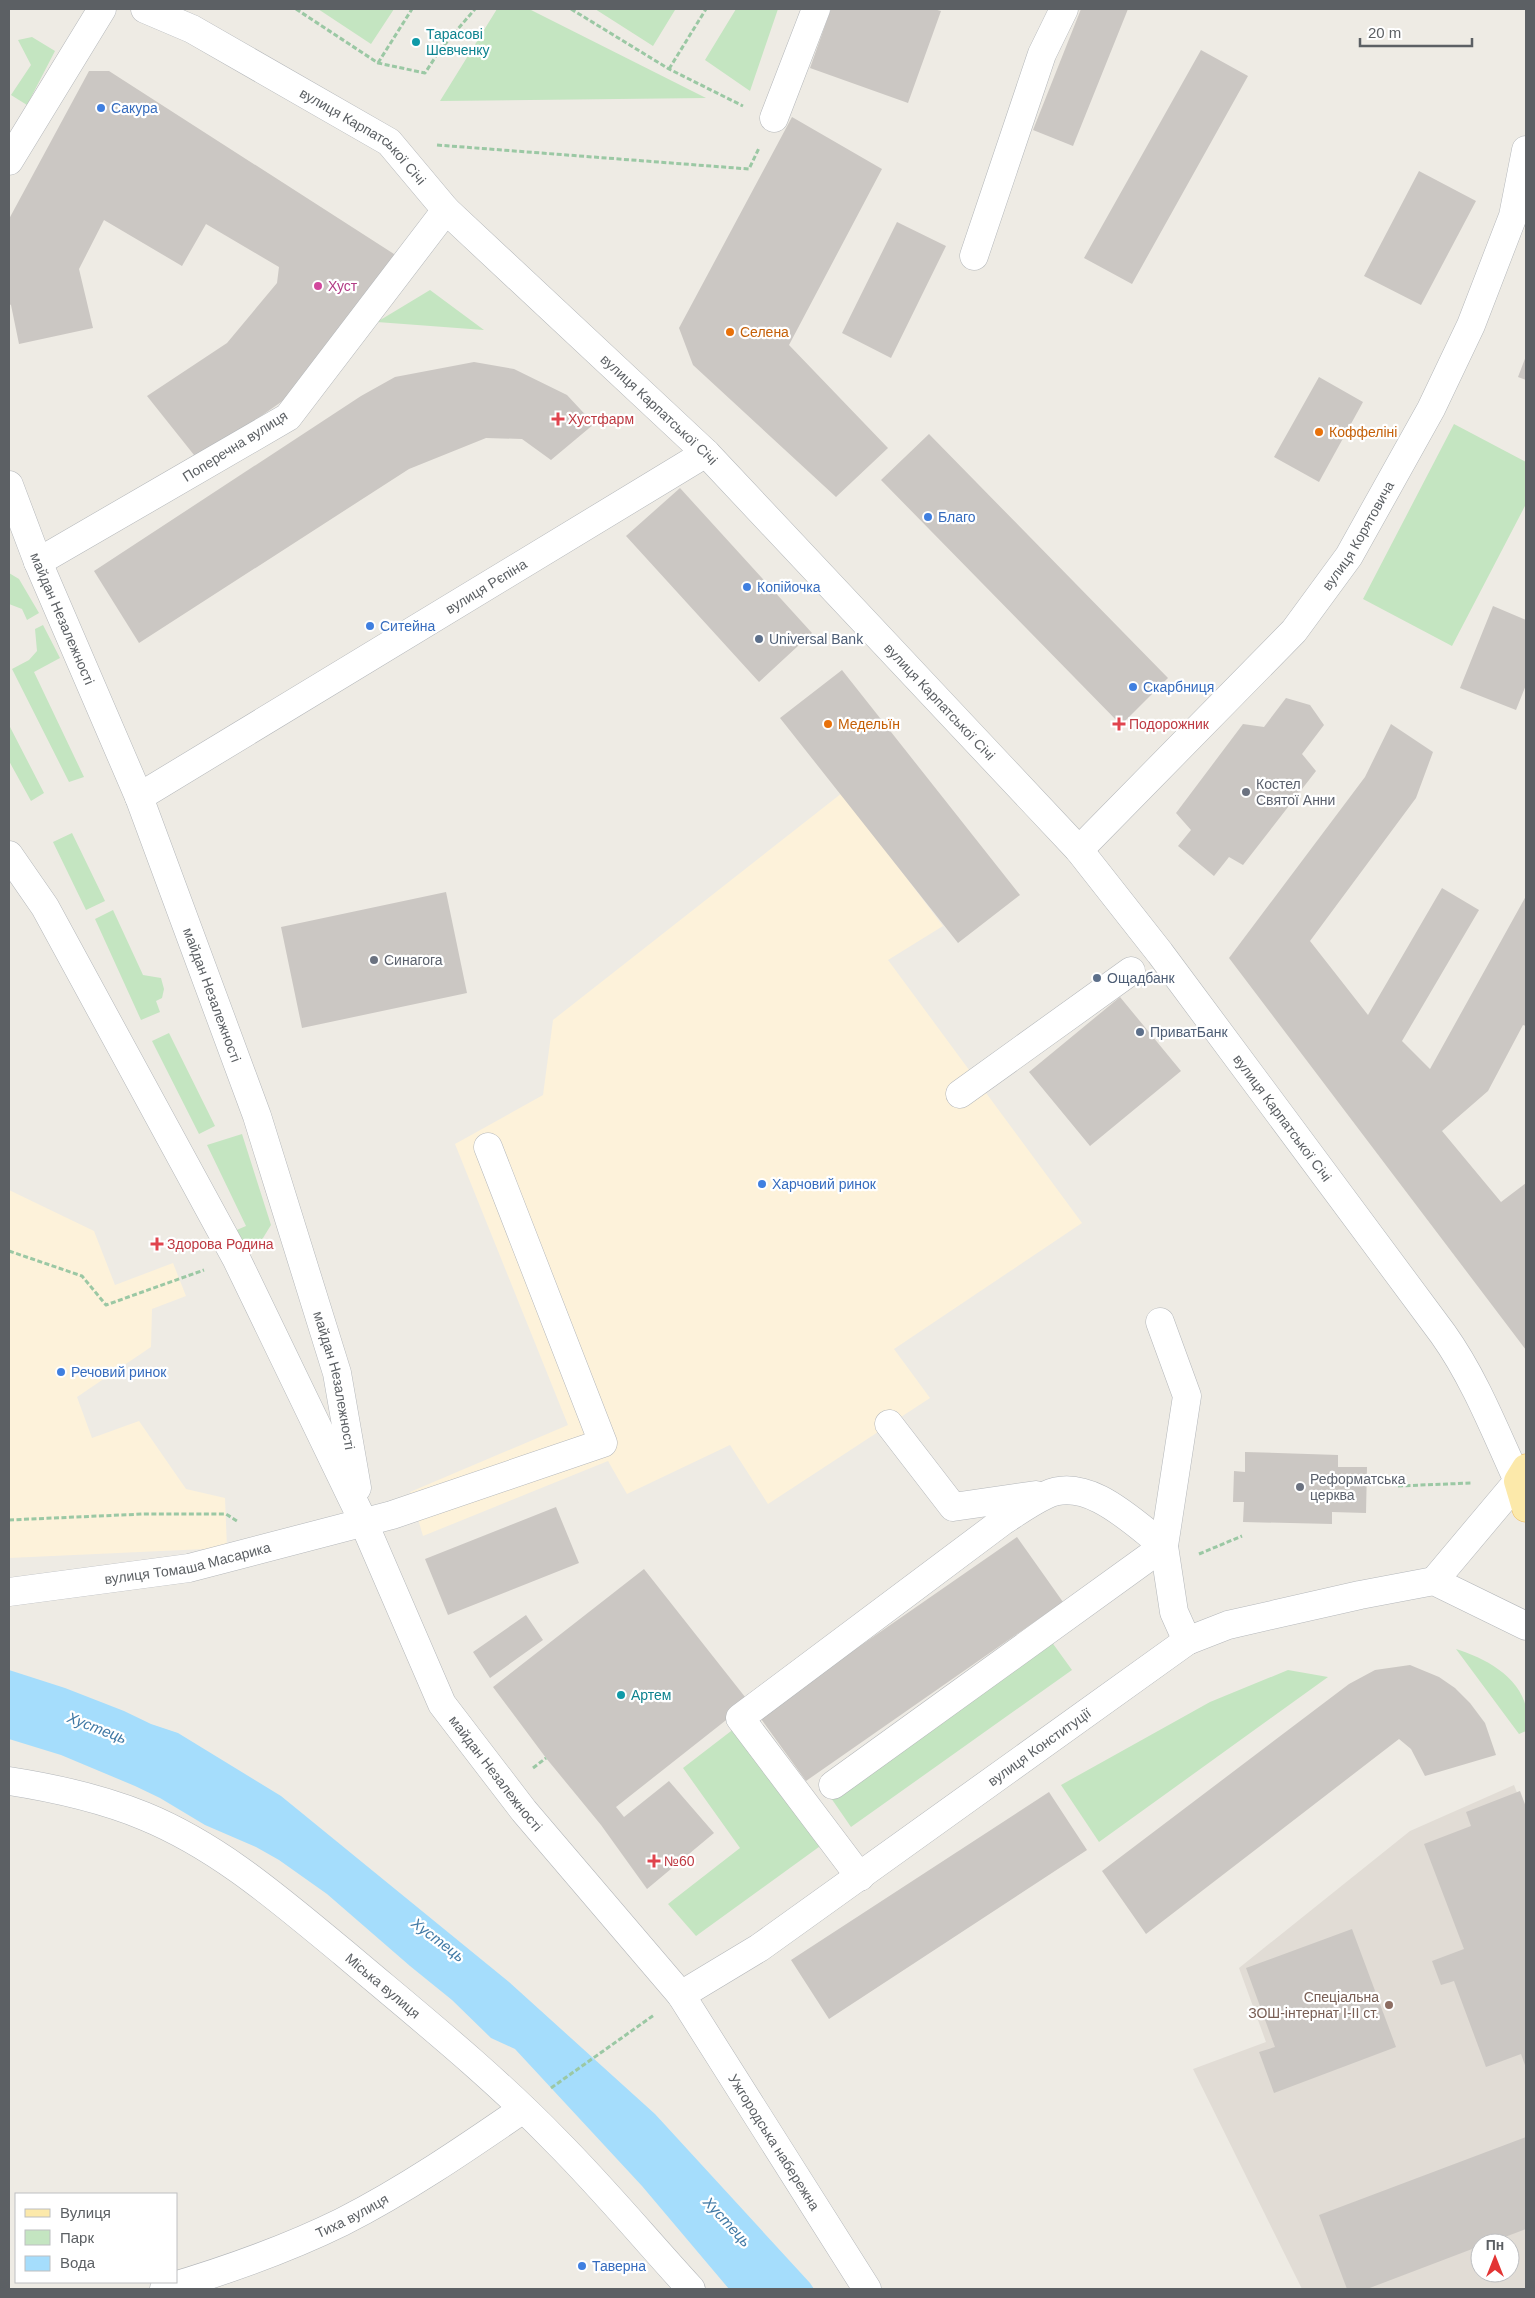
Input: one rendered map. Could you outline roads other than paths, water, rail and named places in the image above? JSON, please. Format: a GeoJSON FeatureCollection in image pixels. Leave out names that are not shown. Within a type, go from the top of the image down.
{"type":"FeatureCollection","features":[{"type":"Feature","properties":{"kind":"main road","name":"вулиця Карпатської Січі"},"geometry":{"type":"LineString","coordinates":[[1522,1475],[1526,1508]]}},
{"type":"Feature","properties":{"kind":"street"},"geometry":{"type":"LineString","coordinates":[[9,161],[102,9]]}},
{"type":"Feature","properties":{"kind":"street","name":"вулиця Карпатської Січі"},"geometry":{"type":"LineString","coordinates":[[145,9],[192,29],[389,142],[446,210],[706,453],[1080,850],[1160,953],[1461,1360],[1522,1475]]}},
{"type":"Feature","properties":{"kind":"street"},"geometry":{"type":"LineString","coordinates":[[762,114],[816,9]]}},
{"type":"Feature","properties":{"kind":"street"},"geometry":{"type":"LineString","coordinates":[[974,256],[1042,54],[1064,9]]}},
{"type":"Feature","properties":{"kind":"street","name":"вулиця Корятовича"},"geometry":{"type":"LineString","coordinates":[[1080,850],[1294,631],[1349,556],[1431,409],[1471,325],[1513,216],[1526,150]]}},
{"type":"Feature","properties":{"kind":"street","name":"Поперечна вулиця"},"geometry":{"type":"LineString","coordinates":[[38,562],[288,417],[446,210]]}},
{"type":"Feature","properties":{"kind":"street","name":"вулиця Рєпіна"},"geometry":{"type":"LineString","coordinates":[[139,797],[706,453]]}},
{"type":"Feature","properties":{"kind":"street","name":"майдан Незалежності"},"geometry":{"type":"LineString","coordinates":[[9,486],[38,562],[139,797],[257,1116],[337,1373],[364,1521]]}},
{"type":"Feature","properties":{"kind":"street","name":"майдан Незалежності"},"geometry":{"type":"LineString","coordinates":[[9,855],[45,907],[236,1258],[364,1521],[442,1704],[524,1811],[680,1995]]}},
{"type":"Feature","properties":{"kind":"street"},"geometry":{"type":"LineString","coordinates":[[960,1094],[1131,971]]}},
{"type":"Feature","properties":{"kind":"street","name":"вулиця Томаша Масарика"},"geometry":{"type":"LineString","coordinates":[[9,1592],[189,1568],[392,1515],[603,1443],[488,1147]]}},
{"type":"Feature","properties":{"kind":"street"},"geometry":{"type":"LineString","coordinates":[[1160,1322],[1187,1396],[1164,1546],[1174,1612],[1187,1641]]}},
{"type":"Feature","properties":{"kind":"street"},"geometry":{"type":"LineString","coordinates":[[890,1424],[953,1507],[1072,1489],[1105,1500],[1164,1546]]}},
{"type":"Feature","properties":{"kind":"street"},"geometry":{"type":"LineString","coordinates":[[1522,1475],[1434,1581],[1526,1626]]}},
{"type":"Feature","properties":{"kind":"street"},"geometry":{"type":"LineString","coordinates":[[860,1877],[740,1718],[1003,1521],[1048,1494]]}},
{"type":"Feature","properties":{"kind":"street"},"geometry":{"type":"LineString","coordinates":[[833,1785],[1164,1546]]}},
{"type":"Feature","properties":{"kind":"street","name":"вулиця Конституції"},"geometry":{"type":"LineString","coordinates":[[680,1995],[759,1948],[1187,1641],[1228,1625],[1360,1595],[1434,1581]]}},
{"type":"Feature","properties":{"kind":"street","name":"Міська вулиця"},"geometry":{"type":"LineString","coordinates":[[9,1781],[50,1788],[144,1816],[194,1840],[250,1876],[462,2051],[599,2185],[691,2289]]}},
{"type":"Feature","properties":{"kind":"street","name":"Ужгородська набережна"},"geometry":{"type":"LineString","coordinates":[[680,1995],[867,2289]]}},
{"type":"Feature","properties":{"kind":"street","name":"Тиха вулиця"},"geometry":{"type":"LineString","coordinates":[[164,2289],[252,2261],[343,2221],[426,2173],[523,2109]]}},
{"type":"Feature","properties":{"kind":"water","name":"Хустець"},"geometry":{"type":"Polygon","coordinates":[[[9,1670],[65,1688],[124,1711],[151,1724],[178,1733],[281,1796],[509,1982],[655,2114],[814,2289],[729,2289],[642,2186],[515,2049],[491,2038],[452,2000],[327,1894],[279,1860],[256,1847],[205,1825],[160,1798],[135,1786],[61,1755],[9,1739],[9,1670]]]}},
{"type":"Feature","properties":{"kind":"place","name":"Тарасові Шевченку"},"geometry":{"type":"Point","coordinates":[416,42]}},
{"type":"Feature","properties":{"kind":"place","name":"Сакура"},"geometry":{"type":"Point","coordinates":[101,108]}},
{"type":"Feature","properties":{"kind":"place","name":"Хуст"},"geometry":{"type":"Point","coordinates":[318,286]}},
{"type":"Feature","properties":{"kind":"place","name":"Селена"},"geometry":{"type":"Point","coordinates":[730,332]}},
{"type":"Feature","properties":{"kind":"place","name":"Хустфарм"},"geometry":{"type":"Point","coordinates":[558,419]}},
{"type":"Feature","properties":{"kind":"place","name":"Коффеліні"},"geometry":{"type":"Point","coordinates":[1319,432]}},
{"type":"Feature","properties":{"kind":"place","name":"Благо"},"geometry":{"type":"Point","coordinates":[928,517]}},
{"type":"Feature","properties":{"kind":"place","name":"Копійочка"},"geometry":{"type":"Point","coordinates":[747,587]}},
{"type":"Feature","properties":{"kind":"place","name":"Ситейна"},"geometry":{"type":"Point","coordinates":[370,626]}},
{"type":"Feature","properties":{"kind":"place","name":"Universal Bank"},"geometry":{"type":"Point","coordinates":[759,639]}},
{"type":"Feature","properties":{"kind":"place","name":"Скарбниця"},"geometry":{"type":"Point","coordinates":[1133,687]}},
{"type":"Feature","properties":{"kind":"place","name":"Медельїн"},"geometry":{"type":"Point","coordinates":[828,724]}},
{"type":"Feature","properties":{"kind":"place","name":"Подорожник"},"geometry":{"type":"Point","coordinates":[1119,724]}},
{"type":"Feature","properties":{"kind":"place","name":"Костел Святої Анни"},"geometry":{"type":"Point","coordinates":[1246,792]}},
{"type":"Feature","properties":{"kind":"place","name":"Синагога"},"geometry":{"type":"Point","coordinates":[374,960]}},
{"type":"Feature","properties":{"kind":"place","name":"Ощадбанк"},"geometry":{"type":"Point","coordinates":[1097,978]}},
{"type":"Feature","properties":{"kind":"place","name":"ПриватБанк"},"geometry":{"type":"Point","coordinates":[1140,1032]}},
{"type":"Feature","properties":{"kind":"place","name":"Харчовий ринок"},"geometry":{"type":"Point","coordinates":[762,1184]}},
{"type":"Feature","properties":{"kind":"place","name":"Здорова Родина"},"geometry":{"type":"Point","coordinates":[157,1244]}},
{"type":"Feature","properties":{"kind":"place","name":"Речовий ринок"},"geometry":{"type":"Point","coordinates":[61,1372]}},
{"type":"Feature","properties":{"kind":"place","name":"Реформатська церква"},"geometry":{"type":"Point","coordinates":[1300,1487]}},
{"type":"Feature","properties":{"kind":"place","name":"Артем"},"geometry":{"type":"Point","coordinates":[621,1695]}},
{"type":"Feature","properties":{"kind":"place","name":"№60"},"geometry":{"type":"Point","coordinates":[654,1861]}},
{"type":"Feature","properties":{"kind":"place","name":"Спеціальна ЗОШ-інтернат І-ІІ ст."},"geometry":{"type":"Point","coordinates":[1389,2005]}},
{"type":"Feature","properties":{"kind":"place","name":"Таверна"},"geometry":{"type":"Point","coordinates":[582,2266]}}]}
